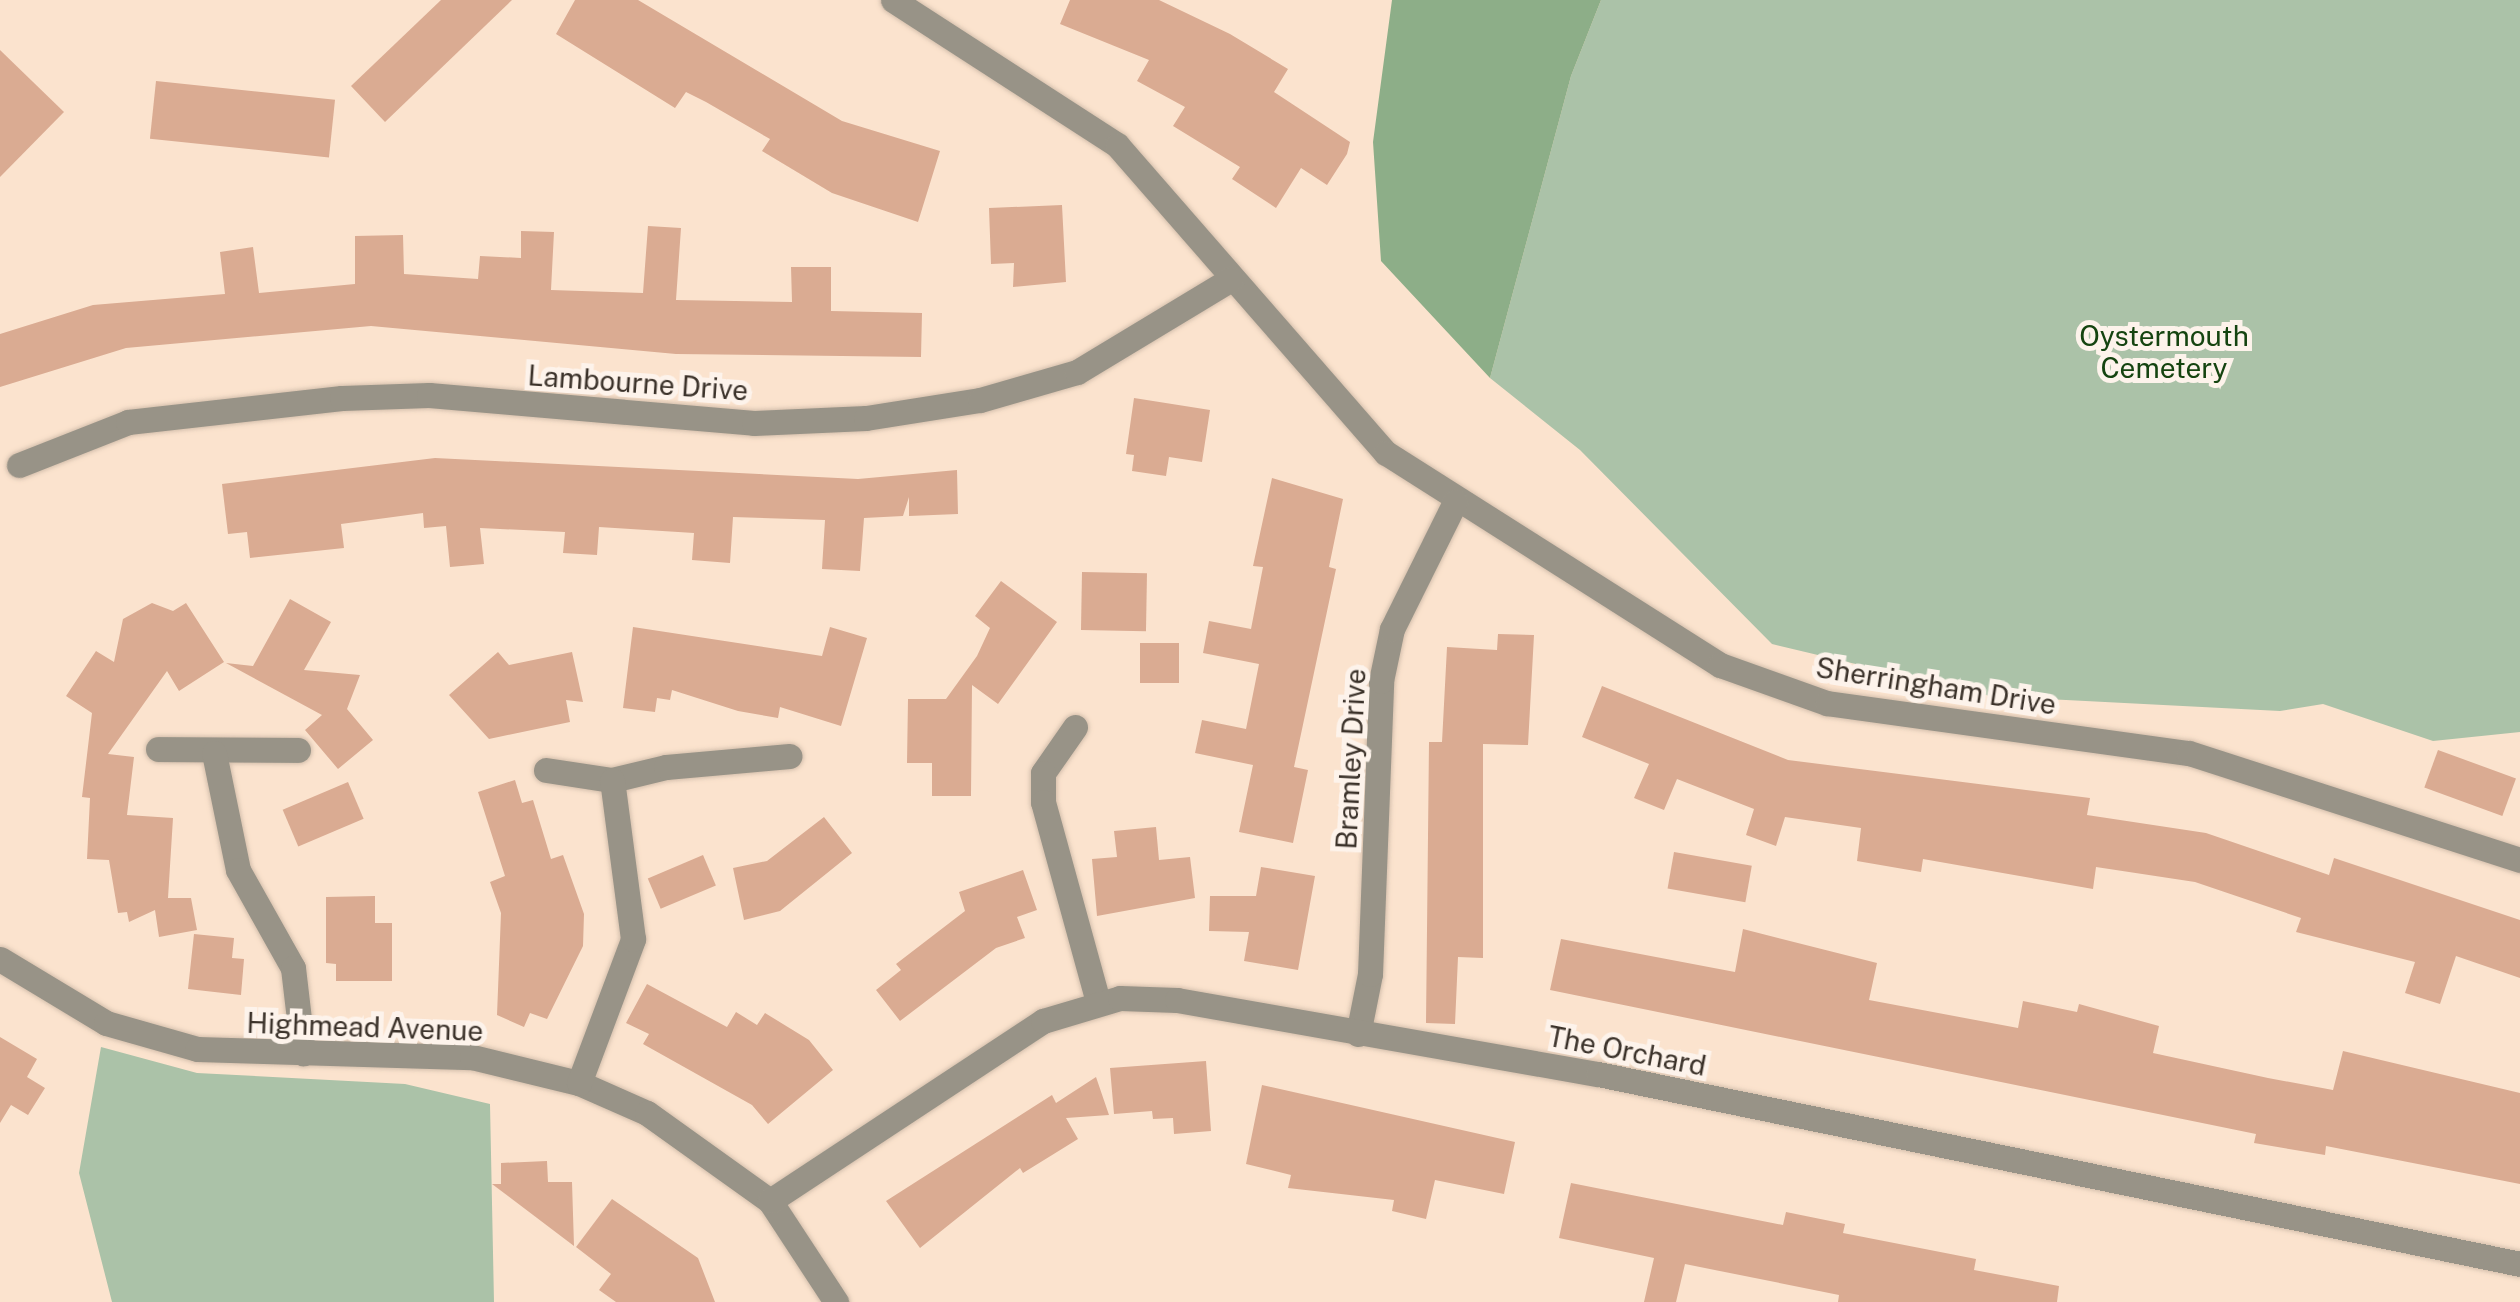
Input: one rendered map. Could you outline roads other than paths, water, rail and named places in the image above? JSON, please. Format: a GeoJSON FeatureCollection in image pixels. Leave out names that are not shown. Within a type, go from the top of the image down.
{"type":"FeatureCollection","features":[{"type":"Feature","properties":{"kind":"street","name":"Sherringham Drive"},"geometry":{"type":"LineString","coordinates":[[893,0],[1118,146],[1386,453],[1455,502],[1690,648],[1768,687],[1827,703],[2189,752],[2520,860]]}},
{"type":"Feature","properties":{"kind":"street","name":"Lambourne Drive"},"geometry":{"type":"LineString","coordinates":[[19,465],[128,422],[342,398],[430,394],[754,423],[904,412],[1078,372],[1231,279]]}},
{"type":"Feature","properties":{"kind":"street","name":"Bramley Drive"},"geometry":{"type":"LineString","coordinates":[[1358,1034],[1370,974],[1381,681],[1405,597],[1455,502]]}},
{"type":"Feature","properties":{"kind":"street"},"geometry":{"type":"LineString","coordinates":[[1076,727],[1042,773],[1043,802],[1098,1002]]}},
{"type":"Feature","properties":{"kind":"street"},"geometry":{"type":"LineString","coordinates":[[158,749],[214,753],[298,750]]}},
{"type":"Feature","properties":{"kind":"street"},"geometry":{"type":"LineString","coordinates":[[214,753],[238,870],[293,968],[303,1053]]}},
{"type":"Feature","properties":{"kind":"street"},"geometry":{"type":"LineString","coordinates":[[546,770],[612,780],[666,767],[790,756]]}},
{"type":"Feature","properties":{"kind":"street"},"geometry":{"type":"LineString","coordinates":[[579,1083],[633,939],[612,780]]}},
{"type":"Feature","properties":{"kind":"street","name":"Highmead Avenue"},"geometry":{"type":"LineString","coordinates":[[0,959],[106,1023],[146,1037],[247,1054],[472,1057],[579,1083],[647,1113],[770,1200],[836,1302]]}},
{"type":"Feature","properties":{"kind":"street","name":"The Orchard"},"geometry":{"type":"LineString","coordinates":[[770,1200],[1043,1021],[1098,1002],[1177,1000],[1598,1074],[2520,1264]]}},
{"type":"Feature","properties":{"kind":"park label","name":"Oystermouth Cemetery"},"geometry":{"type":"Point","coordinates":[2164,352]}}]}
